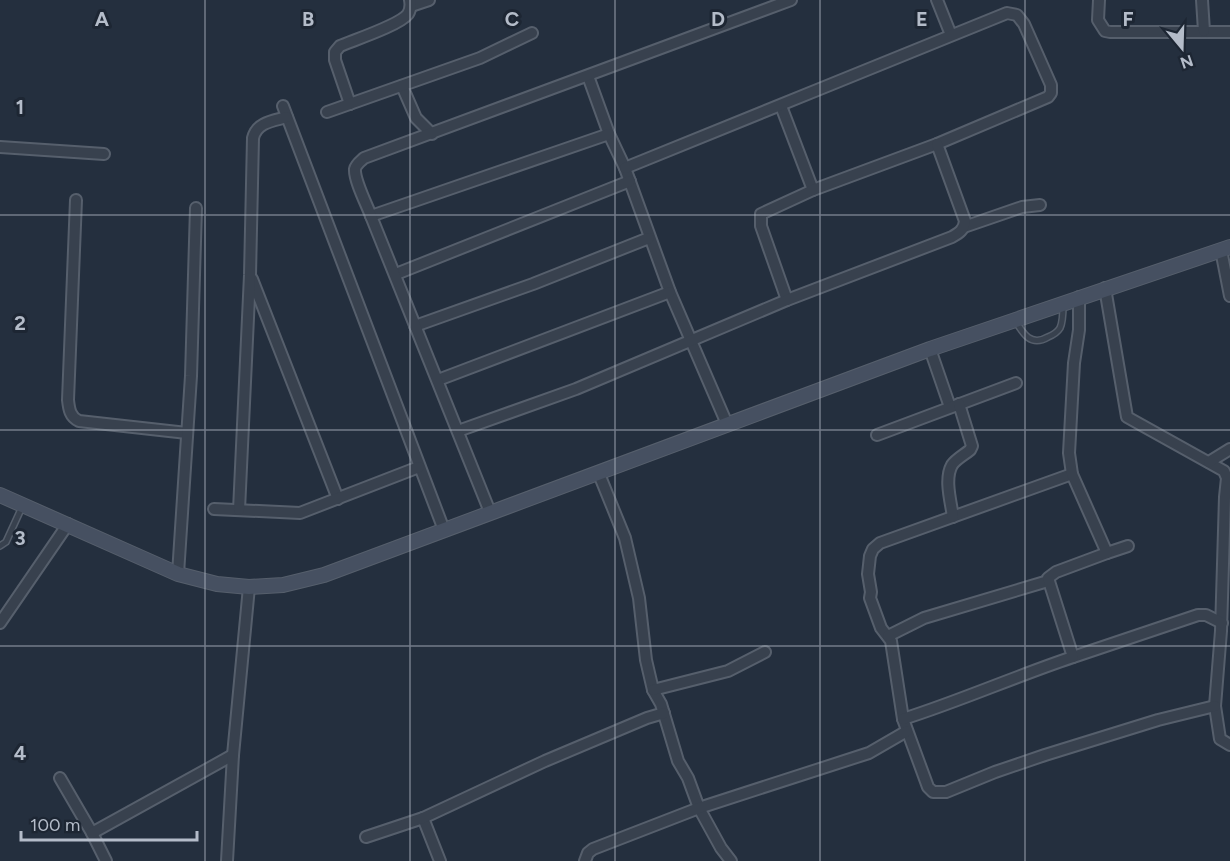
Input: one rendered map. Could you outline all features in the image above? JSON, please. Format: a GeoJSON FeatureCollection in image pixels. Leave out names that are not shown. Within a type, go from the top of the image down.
{"type":"FeatureCollection","features":[{"type":"Feature","properties":{"kind":"main road"},"geometry":{"type":"LineString","coordinates":[[0,495],[178,574],[217,584],[249,587],[283,585],[324,575],[930,349],[1226,249]]}},
{"type":"Feature","properties":{"kind":"street"},"geometry":{"type":"LineString","coordinates":[[350,104],[335,60],[335,52],[340,46],[398,22],[407,15],[411,3],[429,0]]}},
{"type":"Feature","properties":{"kind":"street"},"geometry":{"type":"LineString","coordinates":[[490,512],[356,177],[357,164],[364,158],[588,76],[770,4],[791,0]]}},
{"type":"Feature","properties":{"kind":"street"},"geometry":{"type":"LineString","coordinates":[[937,0],[951,36]]}},
{"type":"Feature","properties":{"kind":"street"},"geometry":{"type":"LineString","coordinates":[[1099,0],[1098,20],[1105,30],[1114,32],[1230,32]]}},
{"type":"Feature","properties":{"kind":"street"},"geometry":{"type":"LineString","coordinates":[[1202,0],[1204,31]]}},
{"type":"Feature","properties":{"kind":"street"},"geometry":{"type":"LineString","coordinates":[[625,168],[1007,13],[1017,15],[1024,24],[1052,89],[1048,97],[937,144],[813,190],[765,212],[760,216],[761,226],[787,300]]}},
{"type":"Feature","properties":{"kind":"street"},"geometry":{"type":"LineString","coordinates":[[327,112],[480,58],[532,33]]}},
{"type":"Feature","properties":{"kind":"street"},"geometry":{"type":"LineString","coordinates":[[588,76],[609,134],[644,217],[670,291],[727,424]]}},
{"type":"Feature","properties":{"kind":"street"},"geometry":{"type":"LineString","coordinates":[[402,86],[416,118],[432,134]]}},
{"type":"Feature","properties":{"kind":"street"},"geometry":{"type":"LineString","coordinates":[[781,106],[813,190]]}},
{"type":"Feature","properties":{"kind":"street"},"geometry":{"type":"LineString","coordinates":[[239,510],[254,133],[261,125],[285,112],[444,530]]}},
{"type":"Feature","properties":{"kind":"street"},"geometry":{"type":"LineString","coordinates":[[371,216],[609,134]]}},
{"type":"Feature","properties":{"kind":"street"},"geometry":{"type":"LineString","coordinates":[[937,144],[965,221],[964,227]]}},
{"type":"Feature","properties":{"kind":"street"},"geometry":{"type":"LineString","coordinates":[[0,147],[104,154]]}},
{"type":"Feature","properties":{"kind":"street"},"geometry":{"type":"LineString","coordinates":[[396,274],[630,181]]}},
{"type":"Feature","properties":{"kind":"street"},"geometry":{"type":"LineString","coordinates":[[76,200],[69,410],[80,421],[188,433]]}},
{"type":"Feature","properties":{"kind":"street"},"geometry":{"type":"LineString","coordinates":[[458,431],[576,389],[787,300],[952,237],[964,227],[1023,207],[1040,205]]}},
{"type":"Feature","properties":{"kind":"street"},"geometry":{"type":"LineString","coordinates":[[178,574],[188,433],[196,208]]}},
{"type":"Feature","properties":{"kind":"street"},"geometry":{"type":"LineString","coordinates":[[415,326],[533,284],[650,238]]}},
{"type":"Feature","properties":{"kind":"street"},"geometry":{"type":"LineString","coordinates":[[1226,249],[1230,296]]}},
{"type":"Feature","properties":{"kind":"street"},"geometry":{"type":"LineString","coordinates":[[250,275],[338,499]]}},
{"type":"Feature","properties":{"kind":"street"},"geometry":{"type":"LineString","coordinates":[[1105,288],[1127,417],[1224,471],[1227,478],[1222,623],[1215,706],[1220,739],[1230,745]]}},
{"type":"Feature","properties":{"kind":"street"},"geometry":{"type":"LineString","coordinates":[[438,380],[670,291]]}},
{"type":"Feature","properties":{"kind":"street"},"geometry":{"type":"LineString","coordinates":[[1079,297],[1079,330],[1074,363],[1069,453],[1072,474],[1107,553]]}},
{"type":"Feature","properties":{"kind":"street"},"geometry":{"type":"LineString","coordinates":[[930,349],[972,446],[951,466],[949,496],[953,517]]}},
{"type":"Feature","properties":{"kind":"street"},"geometry":{"type":"LineString","coordinates":[[877,435],[1016,383]]}},
{"type":"Feature","properties":{"kind":"street"},"geometry":{"type":"LineString","coordinates":[[1209,462],[1230,449]]}},
{"type":"Feature","properties":{"kind":"street"},"geometry":{"type":"LineString","coordinates":[[214,509],[294,514],[419,467]]}},
{"type":"Feature","properties":{"kind":"street"},"geometry":{"type":"LineString","coordinates":[[599,474],[619,518],[625,538],[639,598],[646,660],[653,690],[664,713],[678,761],[688,778],[699,808],[721,848],[731,861]]}},
{"type":"Feature","properties":{"kind":"street"},"geometry":{"type":"LineString","coordinates":[[1072,474],[880,543],[873,549],[868,574],[870,598],[892,647],[892,660],[903,719],[928,787],[933,792],[939,793],[995,771],[1158,720],[1215,706]]}},
{"type":"Feature","properties":{"kind":"street"},"geometry":{"type":"LineString","coordinates":[[0,623],[68,524]]}},
{"type":"Feature","properties":{"kind":"street"},"geometry":{"type":"LineString","coordinates":[[888,636],[924,618],[1048,580],[1056,572],[1128,546]]}},
{"type":"Feature","properties":{"kind":"street"},"geometry":{"type":"LineString","coordinates":[[1048,580],[1073,657]]}},
{"type":"Feature","properties":{"kind":"street"},"geometry":{"type":"LineString","coordinates":[[227,861],[233,755],[249,587]]}},
{"type":"Feature","properties":{"kind":"street"},"geometry":{"type":"LineString","coordinates":[[903,719],[948,705],[1073,657],[1198,615],[1206,615],[1222,623]]}},
{"type":"Feature","properties":{"kind":"street"},"geometry":{"type":"LineString","coordinates":[[653,690],[737,668],[765,652]]}},
{"type":"Feature","properties":{"kind":"street"},"geometry":{"type":"LineString","coordinates":[[366,837],[423,818],[545,761],[664,713]]}},
{"type":"Feature","properties":{"kind":"street"},"geometry":{"type":"LineString","coordinates":[[585,861],[588,853],[594,849],[699,808],[869,753],[907,731]]}},
{"type":"Feature","properties":{"kind":"street"},"geometry":{"type":"LineString","coordinates":[[92,833],[233,755]]}},
{"type":"Feature","properties":{"kind":"street"},"geometry":{"type":"LineString","coordinates":[[60,778],[106,861]]}},
{"type":"Feature","properties":{"kind":"street"},"geometry":{"type":"LineString","coordinates":[[423,818],[440,861]]}},
{"type":"Feature","properties":{"kind":"lane"},"geometry":{"type":"LineString","coordinates":[[1015,319],[1027,338],[1034,342],[1043,340],[1060,328],[1064,303]]}},
{"type":"Feature","properties":{"kind":"lane"},"geometry":{"type":"LineString","coordinates":[[0,546],[6,542],[23,505]]}}]}
